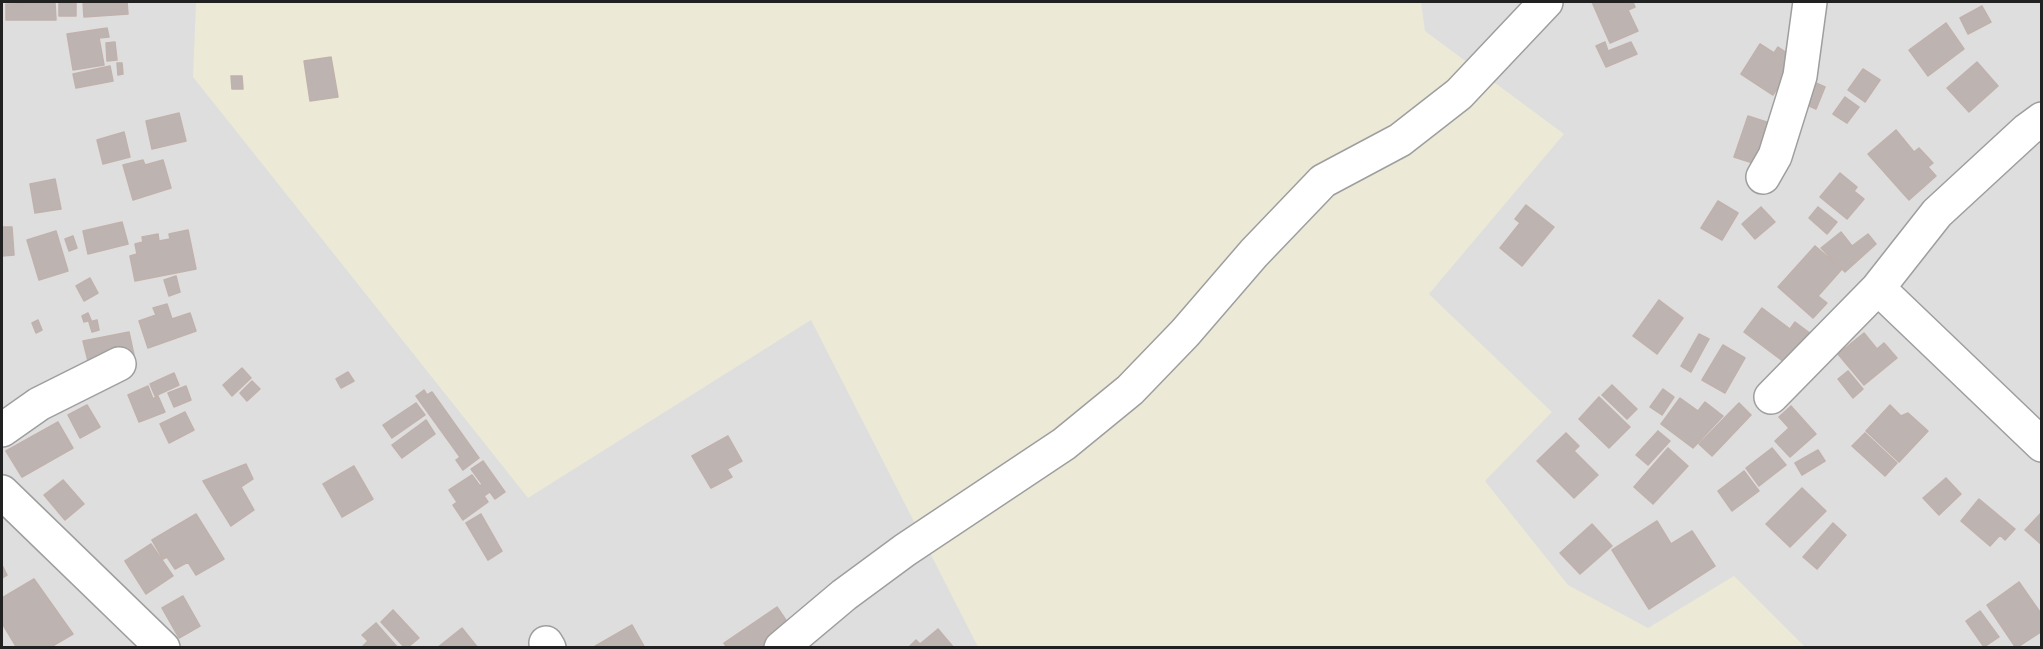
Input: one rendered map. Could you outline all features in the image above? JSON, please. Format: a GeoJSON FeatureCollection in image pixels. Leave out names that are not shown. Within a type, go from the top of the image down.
{"type":"FeatureCollection","features":[{"type":"Feature","properties":{"kind":"street"},"geometry":{"type":"LineString","coordinates":[[781,648],[844,595],[905,550],[1064,444],[1130,390],[1185,333],[1254,253],[1323,181],[1400,140],[1459,94],[1546,2]]}},
{"type":"Feature","properties":{"kind":"street"},"geometry":{"type":"LineString","coordinates":[[1763,177],[1774,156],[1800,76],[1810,2]]}},
{"type":"Feature","properties":{"kind":"street"},"geometry":{"type":"LineString","coordinates":[[1771,397],[1878,288],[1937,213],[2027,130],[2042,119]]}},
{"type":"Feature","properties":{"kind":"street"},"geometry":{"type":"LineString","coordinates":[[1878,288],[2042,445]]}},
{"type":"Feature","properties":{"kind":"street"},"geometry":{"type":"LineString","coordinates":[[2,430],[39,404],[119,364]]}},
{"type":"Feature","properties":{"kind":"street"},"geometry":{"type":"LineString","coordinates":[[2,492],[163,648]]}},
{"type":"Feature","properties":{"kind":"shaded area"},"geometry":{"type":"Polygon","coordinates":[[[2,2],[2041,2],[2041,647],[2,647],[2,2]]]}},
{"type":"Feature","properties":{"kind":"shaded area"},"geometry":{"type":"Polygon","coordinates":[[[196,2],[1421,2],[1425,31],[1564,134],[1429,294],[1552,412],[1485,481],[1568,585],[1648,628],[1734,576],[1805,647],[978,647],[811,320],[528,498],[193,77],[196,2]]]}},
{"type":"Feature","properties":{"kind":"building"},"geometry":{"type":"Polygon","coordinates":[[[83,2],[127,2],[128,14],[84,17],[83,2]]]}},
{"type":"Feature","properties":{"kind":"building"},"geometry":{"type":"Polygon","coordinates":[[[1592,2],[1633,2],[1635,7],[1628,10],[1638,31],[1610,43],[1592,2]]]}},
{"type":"Feature","properties":{"kind":"building"},"geometry":{"type":"Polygon","coordinates":[[[55,3],[56,20],[6,20],[6,4],[55,3]]]}},
{"type":"Feature","properties":{"kind":"building"},"geometry":{"type":"Polygon","coordinates":[[[59,3],[76,3],[76,16],[59,16],[59,3]]]}},
{"type":"Feature","properties":{"kind":"building"},"geometry":{"type":"Polygon","coordinates":[[[1982,6],[1991,22],[1968,34],[1960,18],[1982,6]]]}},
{"type":"Feature","properties":{"kind":"building"},"geometry":{"type":"Polygon","coordinates":[[[1946,23],[1964,49],[1928,76],[1909,50],[1946,23]]]}},
{"type":"Feature","properties":{"kind":"building"},"geometry":{"type":"Polygon","coordinates":[[[107,28],[109,37],[99,38],[104,65],[73,70],[67,34],[107,28]]]}},
{"type":"Feature","properties":{"kind":"building"},"geometry":{"type":"Polygon","coordinates":[[[115,42],[117,60],[107,61],[106,43],[115,42]]]}},
{"type":"Feature","properties":{"kind":"building"},"geometry":{"type":"Polygon","coordinates":[[[1605,42],[1608,51],[1631,42],[1637,54],[1606,67],[1596,46],[1605,42]]]}},
{"type":"Feature","properties":{"kind":"building"},"geometry":{"type":"Polygon","coordinates":[[[1760,44],[1774,53],[1778,47],[1796,59],[1773,95],[1741,74],[1760,44]]]}},
{"type":"Feature","properties":{"kind":"building"},"geometry":{"type":"Polygon","coordinates":[[[331,57],[338,97],[310,101],[304,61],[331,57]]]}},
{"type":"Feature","properties":{"kind":"building"},"geometry":{"type":"Polygon","coordinates":[[[1977,62],[1998,86],[1969,112],[1947,88],[1977,62]]]}},
{"type":"Feature","properties":{"kind":"building"},"geometry":{"type":"Polygon","coordinates":[[[117,63],[122,63],[123,74],[118,75],[117,63]]]}},
{"type":"Feature","properties":{"kind":"building"},"geometry":{"type":"Polygon","coordinates":[[[110,66],[113,81],[76,88],[73,74],[110,66]]]}},
{"type":"Feature","properties":{"kind":"building"},"geometry":{"type":"Polygon","coordinates":[[[1863,69],[1880,80],[1865,102],[1848,90],[1863,69]]]}},
{"type":"Feature","properties":{"kind":"building"},"geometry":{"type":"Polygon","coordinates":[[[231,76],[242,76],[243,89],[232,89],[231,76]]]}},
{"type":"Feature","properties":{"kind":"building"},"geometry":{"type":"Polygon","coordinates":[[[1807,79],[1825,87],[1816,109],[1798,101],[1807,79]]]}},
{"type":"Feature","properties":{"kind":"building"},"geometry":{"type":"Polygon","coordinates":[[[1845,97],[1859,107],[1847,123],[1833,114],[1845,97]]]}},
{"type":"Feature","properties":{"kind":"building"},"geometry":{"type":"Polygon","coordinates":[[[179,113],[186,141],[152,149],[146,121],[179,113]]]}},
{"type":"Feature","properties":{"kind":"building"},"geometry":{"type":"Polygon","coordinates":[[[1748,116],[1776,125],[1762,166],[1734,157],[1748,116]]]}},
{"type":"Feature","properties":{"kind":"building"},"geometry":{"type":"Polygon","coordinates":[[[1896,130],[1914,152],[1919,148],[1933,163],[1928,167],[1936,176],[1909,200],[1868,154],[1896,130]]]}},
{"type":"Feature","properties":{"kind":"building"},"geometry":{"type":"Polygon","coordinates":[[[124,132],[130,157],[103,164],[97,140],[124,132]]]}},
{"type":"Feature","properties":{"kind":"building"},"geometry":{"type":"Polygon","coordinates":[[[143,160],[145,165],[163,160],[171,188],[133,200],[123,165],[143,160]]]}},
{"type":"Feature","properties":{"kind":"building"},"geometry":{"type":"Polygon","coordinates":[[[1840,173],[1857,187],[1854,191],[1864,199],[1847,219],[1820,197],[1840,173]]]}},
{"type":"Feature","properties":{"kind":"building"},"geometry":{"type":"Polygon","coordinates":[[[55,179],[61,209],[35,213],[30,184],[55,179]]]}},
{"type":"Feature","properties":{"kind":"building"},"geometry":{"type":"Polygon","coordinates":[[[1718,201],[1738,213],[1722,240],[1701,228],[1718,201]]]}},
{"type":"Feature","properties":{"kind":"building"},"geometry":{"type":"Polygon","coordinates":[[[1526,205],[1554,227],[1522,266],[1500,248],[1520,223],[1515,219],[1526,205]]]}},
{"type":"Feature","properties":{"kind":"building"},"geometry":{"type":"Polygon","coordinates":[[[1761,207],[1775,222],[1755,239],[1742,224],[1761,207]]]}},
{"type":"Feature","properties":{"kind":"building"},"geometry":{"type":"Polygon","coordinates":[[[1818,207],[1837,222],[1827,234],[1809,218],[1818,207]]]}},
{"type":"Feature","properties":{"kind":"building"},"geometry":{"type":"Polygon","coordinates":[[[122,222],[128,244],[88,254],[83,231],[122,222]]]}},
{"type":"Feature","properties":{"kind":"building"},"geometry":{"type":"Polygon","coordinates":[[[2,227],[12,227],[14,255],[2,256],[2,227]]]}},
{"type":"Feature","properties":{"kind":"building"},"geometry":{"type":"Polygon","coordinates":[[[188,230],[196,269],[135,281],[130,256],[137,254],[135,244],[143,242],[142,237],[158,234],[159,241],[170,239],[169,234],[188,230]]]}},
{"type":"Feature","properties":{"kind":"building"},"geometry":{"type":"Polygon","coordinates":[[[56,231],[68,271],[39,280],[27,240],[56,231]]]}},
{"type":"Feature","properties":{"kind":"building"},"geometry":{"type":"Polygon","coordinates":[[[1841,232],[1852,246],[1868,234],[1876,244],[1845,272],[1821,248],[1841,232]]]}},
{"type":"Feature","properties":{"kind":"building"},"geometry":{"type":"Polygon","coordinates":[[[73,236],[77,248],[69,251],[65,239],[73,236]]]}},
{"type":"Feature","properties":{"kind":"building"},"geometry":{"type":"Polygon","coordinates":[[[1815,246],[1842,269],[1818,296],[1827,303],[1813,318],[1778,287],[1815,246]]]}},
{"type":"Feature","properties":{"kind":"building"},"geometry":{"type":"Polygon","coordinates":[[[176,276],[180,292],[169,296],[164,280],[176,276]]]}},
{"type":"Feature","properties":{"kind":"building"},"geometry":{"type":"Polygon","coordinates":[[[90,278],[98,293],[84,301],[76,286],[90,278]]]}},
{"type":"Feature","properties":{"kind":"building"},"geometry":{"type":"Polygon","coordinates":[[[1659,300],[1683,318],[1657,354],[1633,336],[1659,300]]]}},
{"type":"Feature","properties":{"kind":"building"},"geometry":{"type":"Polygon","coordinates":[[[167,304],[172,319],[190,313],[196,331],[148,348],[139,321],[156,315],[153,308],[167,304]]]}},
{"type":"Feature","properties":{"kind":"building"},"geometry":{"type":"Polygon","coordinates":[[[1762,308],[1790,329],[1795,322],[1811,334],[1788,365],[1744,332],[1762,308]]]}},
{"type":"Feature","properties":{"kind":"building"},"geometry":{"type":"Polygon","coordinates":[[[88,313],[91,320],[84,322],[82,316],[88,313]]]}},
{"type":"Feature","properties":{"kind":"building"},"geometry":{"type":"Polygon","coordinates":[[[38,320],[42,330],[36,333],[32,323],[38,320]]]}},
{"type":"Feature","properties":{"kind":"building"},"geometry":{"type":"Polygon","coordinates":[[[97,320],[99,330],[92,332],[89,322],[97,320]]]}},
{"type":"Feature","properties":{"kind":"building"},"geometry":{"type":"Polygon","coordinates":[[[129,332],[134,355],[89,365],[83,341],[129,332]]]}},
{"type":"Feature","properties":{"kind":"building"},"geometry":{"type":"Polygon","coordinates":[[[1864,333],[1877,349],[1884,343],[1897,358],[1864,385],[1838,354],[1864,333]]]}},
{"type":"Feature","properties":{"kind":"building"},"geometry":{"type":"Polygon","coordinates":[[[1699,334],[1709,339],[1691,372],[1681,366],[1699,334]]]}},
{"type":"Feature","properties":{"kind":"building"},"geometry":{"type":"Polygon","coordinates":[[[1723,345],[1745,358],[1725,393],[1702,380],[1723,345]]]}},
{"type":"Feature","properties":{"kind":"building"},"geometry":{"type":"Polygon","coordinates":[[[242,368],[251,378],[232,396],[223,385],[242,368]]]}},
{"type":"Feature","properties":{"kind":"building"},"geometry":{"type":"Polygon","coordinates":[[[1848,371],[1863,389],[1853,398],[1838,379],[1848,371]]]}},
{"type":"Feature","properties":{"kind":"building"},"geometry":{"type":"Polygon","coordinates":[[[348,372],[354,381],[341,388],[336,379],[348,372]]]}},
{"type":"Feature","properties":{"kind":"building"},"geometry":{"type":"Polygon","coordinates":[[[174,373],[179,385],[155,396],[150,384],[174,373]]]}},
{"type":"Feature","properties":{"kind":"building"},"geometry":{"type":"Polygon","coordinates":[[[252,381],[260,389],[247,401],[240,393],[252,381]]]}},
{"type":"Feature","properties":{"kind":"building"},"geometry":{"type":"Polygon","coordinates":[[[1612,385],[1637,409],[1627,419],[1602,395],[1612,385]]]}},
{"type":"Feature","properties":{"kind":"building"},"geometry":{"type":"Polygon","coordinates":[[[148,386],[153,399],[158,396],[165,412],[139,422],[128,395],[148,386]]]}},
{"type":"Feature","properties":{"kind":"building"},"geometry":{"type":"Polygon","coordinates":[[[186,386],[191,400],[174,407],[168,393],[186,386]]]}},
{"type":"Feature","properties":{"kind":"building"},"geometry":{"type":"Polygon","coordinates":[[[1663,389],[1674,397],[1662,415],[1650,407],[1663,389]]]}},
{"type":"Feature","properties":{"kind":"building"},"geometry":{"type":"Polygon","coordinates":[[[424,390],[427,395],[432,392],[479,458],[463,470],[456,460],[460,457],[416,396],[424,390]]]}},
{"type":"Feature","properties":{"kind":"building"},"geometry":{"type":"Polygon","coordinates":[[[1599,397],[1630,427],[1609,448],[1579,419],[1599,397]]]}},
{"type":"Feature","properties":{"kind":"building"},"geometry":{"type":"Polygon","coordinates":[[[1680,398],[1698,411],[1705,402],[1723,416],[1693,448],[1661,424],[1680,398]]]}},
{"type":"Feature","properties":{"kind":"building"},"geometry":{"type":"Polygon","coordinates":[[[416,403],[425,415],[392,438],[383,425],[416,403]]]}},
{"type":"Feature","properties":{"kind":"building"},"geometry":{"type":"Polygon","coordinates":[[[1739,403],[1751,415],[1712,456],[1699,444],[1739,403]]]}},
{"type":"Feature","properties":{"kind":"building"},"geometry":{"type":"Polygon","coordinates":[[[87,405],[100,427],[80,438],[68,415],[87,405]]]}},
{"type":"Feature","properties":{"kind":"building"},"geometry":{"type":"Polygon","coordinates":[[[1890,405],[1901,416],[1908,413],[1928,431],[1899,462],[1866,431],[1890,405]]]}},
{"type":"Feature","properties":{"kind":"building"},"geometry":{"type":"Polygon","coordinates":[[[1791,406],[1816,434],[1790,457],[1775,441],[1789,428],[1779,417],[1791,406]]]}},
{"type":"Feature","properties":{"kind":"building"},"geometry":{"type":"Polygon","coordinates":[[[185,412],[194,430],[169,443],[160,424],[185,412]]]}},
{"type":"Feature","properties":{"kind":"building"},"geometry":{"type":"Polygon","coordinates":[[[426,420],[435,434],[402,458],[392,445],[426,420]]]}},
{"type":"Feature","properties":{"kind":"building"},"geometry":{"type":"Polygon","coordinates":[[[58,422],[73,448],[22,477],[6,451],[58,422]]]}},
{"type":"Feature","properties":{"kind":"building"},"geometry":{"type":"Polygon","coordinates":[[[1658,431],[1670,441],[1648,465],[1636,455],[1658,431]]]}},
{"type":"Feature","properties":{"kind":"building"},"geometry":{"type":"Polygon","coordinates":[[[1566,433],[1579,446],[1574,451],[1598,475],[1574,498],[1537,461],[1566,433]]]}},
{"type":"Feature","properties":{"kind":"building"},"geometry":{"type":"Polygon","coordinates":[[[1865,433],[1897,463],[1885,476],[1852,446],[1865,433]]]}},
{"type":"Feature","properties":{"kind":"building"},"geometry":{"type":"Polygon","coordinates":[[[728,436],[742,461],[727,469],[732,477],[711,488],[692,456],[728,436]]]}},
{"type":"Feature","properties":{"kind":"building"},"geometry":{"type":"Polygon","coordinates":[[[1668,448],[1688,466],[1653,504],[1634,487],[1668,448]]]}},
{"type":"Feature","properties":{"kind":"building"},"geometry":{"type":"Polygon","coordinates":[[[1772,448],[1786,465],[1759,486],[1746,468],[1772,448]]]}},
{"type":"Feature","properties":{"kind":"building"},"geometry":{"type":"Polygon","coordinates":[[[1818,450],[1825,461],[1802,475],[1795,463],[1818,450]]]}},
{"type":"Feature","properties":{"kind":"building"},"geometry":{"type":"Polygon","coordinates":[[[483,461],[505,492],[495,499],[490,492],[484,496],[488,502],[463,520],[453,505],[457,502],[449,490],[472,475],[480,486],[482,484],[471,469],[483,461]]]}},
{"type":"Feature","properties":{"kind":"building"},"geometry":{"type":"Polygon","coordinates":[[[246,464],[253,479],[241,487],[254,510],[231,526],[203,481],[246,464]]]}},
{"type":"Feature","properties":{"kind":"building"},"geometry":{"type":"Polygon","coordinates":[[[354,466],[373,499],[342,517],[323,484],[354,466]]]}},
{"type":"Feature","properties":{"kind":"building"},"geometry":{"type":"Polygon","coordinates":[[[1744,471],[1759,491],[1732,511],[1718,491],[1744,471]]]}},
{"type":"Feature","properties":{"kind":"building"},"geometry":{"type":"Polygon","coordinates":[[[1946,478],[1961,494],[1939,515],[1923,498],[1946,478]]]}},
{"type":"Feature","properties":{"kind":"building"},"geometry":{"type":"Polygon","coordinates":[[[63,480],[84,504],[65,520],[44,495],[63,480]]]}},
{"type":"Feature","properties":{"kind":"building"},"geometry":{"type":"Polygon","coordinates":[[[1802,488],[1826,511],[1790,547],[1766,524],[1802,488]]]}},
{"type":"Feature","properties":{"kind":"building"},"geometry":{"type":"Polygon","coordinates":[[[1979,499],[2015,529],[2005,540],[2000,535],[1990,546],[1961,521],[1979,499]]]}},
{"type":"Feature","properties":{"kind":"building"},"geometry":{"type":"Polygon","coordinates":[[[2042,512],[2042,545],[2025,530],[2042,512]]]}},
{"type":"Feature","properties":{"kind":"building"},"geometry":{"type":"Polygon","coordinates":[[[196,514],[224,559],[196,575],[188,562],[175,569],[167,557],[163,559],[152,540],[196,514]]]}},
{"type":"Feature","properties":{"kind":"building"},"geometry":{"type":"Polygon","coordinates":[[[481,514],[502,551],[488,560],[466,523],[481,514]]]}},
{"type":"Feature","properties":{"kind":"building"},"geometry":{"type":"Polygon","coordinates":[[[1657,521],[1671,544],[1692,531],[1715,566],[1649,609],[1612,550],[1657,521]]]}},
{"type":"Feature","properties":{"kind":"building"},"geometry":{"type":"Polygon","coordinates":[[[1833,523],[1846,535],[1817,569],[1803,557],[1833,523]]]}},
{"type":"Feature","properties":{"kind":"building"},"geometry":{"type":"Polygon","coordinates":[[[1592,524],[1612,546],[1580,574],[1560,553],[1592,524]]]}},
{"type":"Feature","properties":{"kind":"building"},"geometry":{"type":"Polygon","coordinates":[[[151,544],[173,576],[146,594],[125,561],[151,544]]]}},
{"type":"Feature","properties":{"kind":"building"},"geometry":{"type":"Polygon","coordinates":[[[2,565],[7,575],[2,578],[2,565]]]}},
{"type":"Feature","properties":{"kind":"building"},"geometry":{"type":"Polygon","coordinates":[[[34,579],[73,634],[49,648],[17,648],[2,623],[2,598],[34,579]]]}},
{"type":"Feature","properties":{"kind":"building"},"geometry":{"type":"Polygon","coordinates":[[[2019,582],[2042,615],[2042,631],[2016,648],[1987,605],[2019,582]]]}},
{"type":"Feature","properties":{"kind":"building"},"geometry":{"type":"Polygon","coordinates":[[[183,596],[200,626],[179,638],[162,608],[183,596]]]}},
{"type":"Feature","properties":{"kind":"building"},"geometry":{"type":"Polygon","coordinates":[[[777,607],[792,629],[774,648],[727,648],[724,643],[777,607]]]}},
{"type":"Feature","properties":{"kind":"building"},"geometry":{"type":"Polygon","coordinates":[[[393,610],[419,638],[407,648],[381,622],[393,610]]]}},
{"type":"Feature","properties":{"kind":"building"},"geometry":{"type":"Polygon","coordinates":[[[1980,611],[1999,637],[1984,647],[1966,621],[1980,611]]]}},
{"type":"Feature","properties":{"kind":"building"},"geometry":{"type":"Polygon","coordinates":[[[376,623],[398,648],[361,648],[368,641],[362,635],[376,623]]]}},
{"type":"Feature","properties":{"kind":"building"},"geometry":{"type":"Polygon","coordinates":[[[632,625],[645,648],[592,648],[632,625]]]}},
{"type":"Feature","properties":{"kind":"building"},"geometry":{"type":"Polygon","coordinates":[[[462,628],[478,648],[437,648],[462,628]]]}},
{"type":"Feature","properties":{"kind":"building"},"geometry":{"type":"Polygon","coordinates":[[[938,629],[954,648],[908,648],[916,640],[920,644],[938,629]]]}}]}
